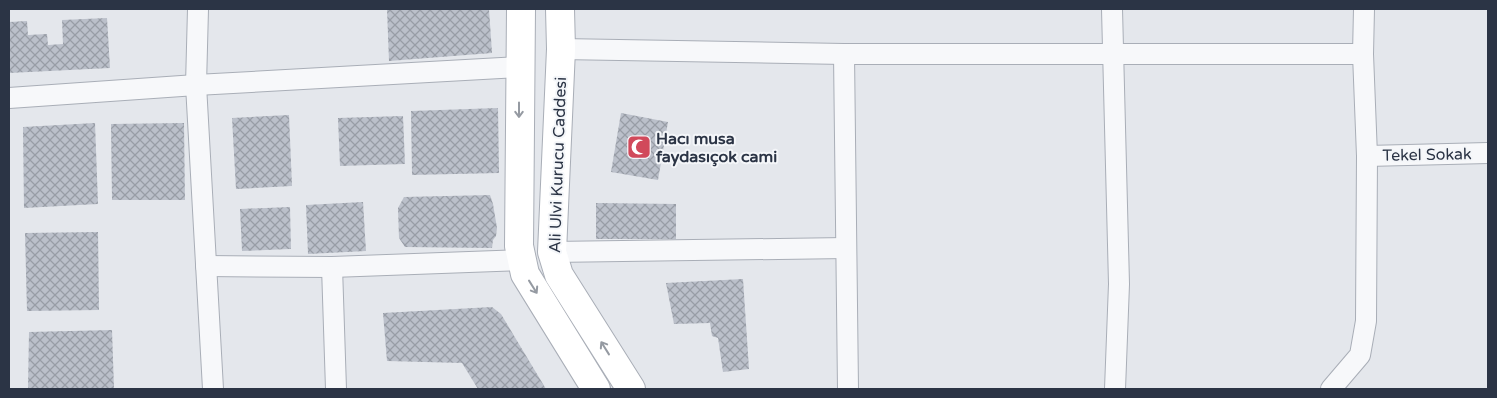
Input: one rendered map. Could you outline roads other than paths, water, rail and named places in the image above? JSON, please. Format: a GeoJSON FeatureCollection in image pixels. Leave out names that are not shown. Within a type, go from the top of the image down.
{"type":"FeatureCollection","features":[{"type":"Feature","properties":{"kind":"main road","name":"Ali Ulvi Kurucu Caddesi"},"geometry":{"type":"LineString","coordinates":[[521,9],[519,67],[519,246],[524,274],[596,389]]}},
{"type":"Feature","properties":{"kind":"main road","name":"Ali Ulvi Kurucu Caddesi"},"geometry":{"type":"LineString","coordinates":[[560,9],[561,49],[552,252],[559,275],[631,389]]}},
{"type":"Feature","properties":{"kind":"street"},"geometry":{"type":"LineString","coordinates":[[198,9],[196,85],[213,389]]}},
{"type":"Feature","properties":{"kind":"street"},"geometry":{"type":"LineString","coordinates":[[1112,9],[1119,284],[1115,389]]}},
{"type":"Feature","properties":{"kind":"street"},"geometry":{"type":"LineString","coordinates":[[1331,389],[1360,355],[1366,321],[1367,156],[1362,54],[1364,9]]}},
{"type":"Feature","properties":{"kind":"street"},"geometry":{"type":"LineString","coordinates":[[561,49],[844,54],[1362,54]]}},
{"type":"Feature","properties":{"kind":"street"},"geometry":{"type":"LineString","coordinates":[[844,54],[848,389]]}},
{"type":"Feature","properties":{"kind":"street"},"geometry":{"type":"LineString","coordinates":[[9,98],[196,85],[519,67]]}},
{"type":"Feature","properties":{"kind":"street","name":"Tekel Sokak"},"geometry":{"type":"LineString","coordinates":[[1367,156],[1488,153]]}},
{"type":"Feature","properties":{"kind":"street"},"geometry":{"type":"LineString","coordinates":[[552,252],[846,248]]}},
{"type":"Feature","properties":{"kind":"street"},"geometry":{"type":"LineString","coordinates":[[206,266],[332,267],[522,260]]}},
{"type":"Feature","properties":{"kind":"street"},"geometry":{"type":"LineString","coordinates":[[332,267],[336,389]]}},
{"type":"Feature","properties":{"kind":"place","name":"Hacı musa faydasıçok cami"},"geometry":{"type":"Point","coordinates":[639,147]}}]}
